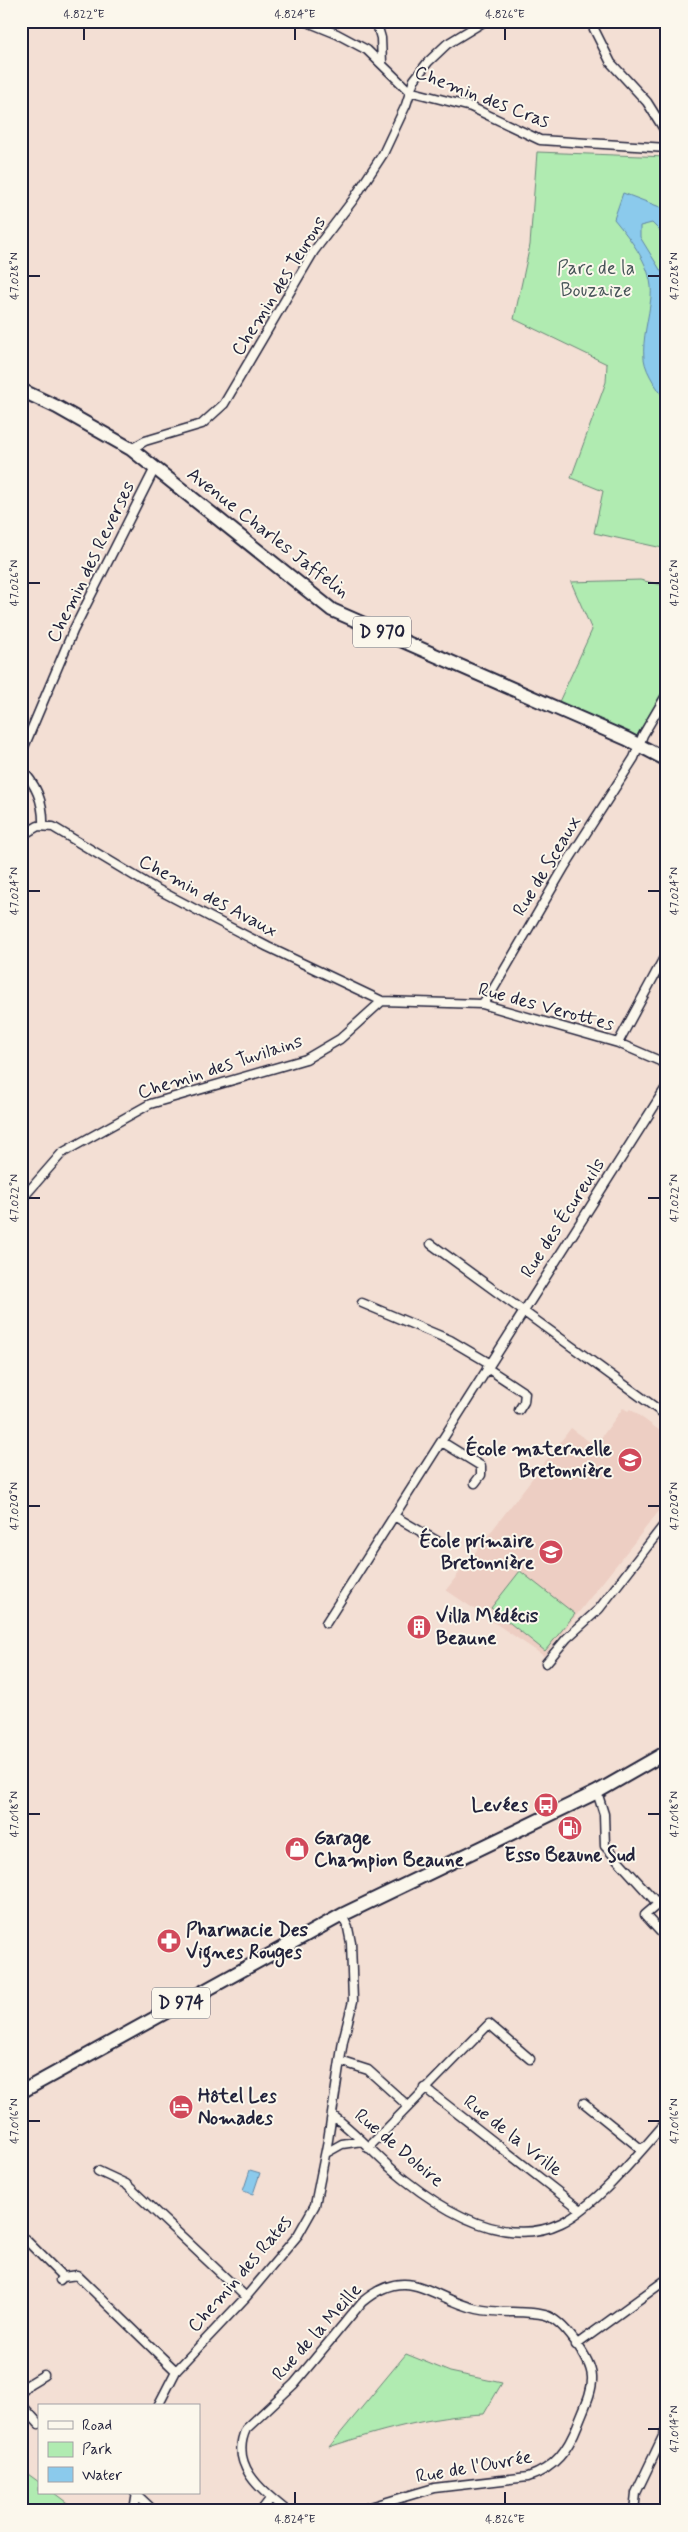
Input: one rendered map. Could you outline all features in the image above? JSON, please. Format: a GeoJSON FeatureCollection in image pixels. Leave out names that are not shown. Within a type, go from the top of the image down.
{"type":"FeatureCollection","features":[{"type":"Feature","properties":{"kind":"main road","name":"Avenue Charles Jaffelin"},"geometry":{"type":"LineString","coordinates":[[21,390],[57,407],[131,449],[332,610],[640,746],[667,760]]}},
{"type":"Feature","properties":{"kind":"main road","name":"D 974"},"geometry":{"type":"LineString","coordinates":[[21,2092],[342,1916],[596,1792],[667,1752]]}},
{"type":"Feature","properties":{"kind":"street","name":"Chemin des Cras"},"geometry":{"type":"LineString","coordinates":[[305,21],[337,34],[367,50],[409,91],[471,107],[540,140],[667,148]]}},
{"type":"Feature","properties":{"kind":"street"},"geometry":{"type":"LineString","coordinates":[[376,21],[381,38],[382,63]]}},
{"type":"Feature","properties":{"kind":"street","name":"Chemin des Teurons"},"geometry":{"type":"LineString","coordinates":[[131,449],[145,441],[189,430],[202,424],[224,404],[314,252],[353,200],[383,154],[403,113],[409,91],[421,70],[436,54],[460,35],[485,21]]}},
{"type":"Feature","properties":{"kind":"street"},"geometry":{"type":"LineString","coordinates":[[590,21],[611,63],[647,102],[667,134]]}},
{"type":"Feature","properties":{"kind":"street","name":"Chemin des Reverses"},"geometry":{"type":"LineString","coordinates":[[21,754],[73,631],[155,468]]}},
{"type":"Feature","properties":{"kind":"street","name":"Rue de Sceaux"},"geometry":{"type":"LineString","coordinates":[[482,1004],[491,993],[565,866],[640,746],[643,735],[667,694]]}},
{"type":"Feature","properties":{"kind":"street"},"geometry":{"type":"LineString","coordinates":[[21,769],[34,785],[40,799],[43,826],[33,828],[21,836]]}},
{"type":"Feature","properties":{"kind":"street","name":"Chemin des Avaux"},"geometry":{"type":"LineString","coordinates":[[43,826],[62,832],[153,887],[260,943],[382,1001]]}},
{"type":"Feature","properties":{"kind":"street"},"geometry":{"type":"LineString","coordinates":[[618,1043],[666,954]]}},
{"type":"Feature","properties":{"kind":"street","name":"Rue des Verottes"},"geometry":{"type":"LineString","coordinates":[[382,1001],[482,1004],[618,1043],[667,1064]]}},
{"type":"Feature","properties":{"kind":"street","name":"Chemin des Tuvilains"},"geometry":{"type":"LineString","coordinates":[[21,1200],[62,1153],[150,1104],[306,1059],[340,1039],[382,1001]]}},
{"type":"Feature","properties":{"kind":"street","name":"Rue des Écureuils"},"geometry":{"type":"LineString","coordinates":[[326,1623],[667,1086]]}},
{"type":"Feature","properties":{"kind":"street"},"geometry":{"type":"LineString","coordinates":[[431,1244],[667,1416]]}},
{"type":"Feature","properties":{"kind":"street"},"geometry":{"type":"LineString","coordinates":[[362,1303],[450,1340],[525,1393],[524,1402],[519,1410]]}},
{"type":"Feature","properties":{"kind":"street"},"geometry":{"type":"LineString","coordinates":[[442,1442],[481,1466],[480,1475],[475,1483]]}},
{"type":"Feature","properties":{"kind":"street"},"geometry":{"type":"LineString","coordinates":[[394,1516],[437,1541]]}},
{"type":"Feature","properties":{"kind":"street"},"geometry":{"type":"LineString","coordinates":[[546,1663],[567,1638],[599,1609],[667,1521]]}},
{"type":"Feature","properties":{"kind":"street"},"geometry":{"type":"LineString","coordinates":[[596,1792],[604,1814],[606,1846],[658,1904],[645,1915],[667,1939]]}},
{"type":"Feature","properties":{"kind":"street","name":"Chemin des Rates"},"geometry":{"type":"LineString","coordinates":[[159,2404],[176,2371],[246,2297],[298,2236],[310,2216],[316,2200],[326,2153],[340,2061],[353,2001],[354,1982],[350,1936],[342,1916]]}},
{"type":"Feature","properties":{"kind":"street"},"geometry":{"type":"LineString","coordinates":[[368,2148],[488,2024],[530,2059]]}},
{"type":"Feature","properties":{"kind":"street"},"geometry":{"type":"LineString","coordinates":[[340,2061],[368,2070],[408,2106]]}},
{"type":"Feature","properties":{"kind":"street","name":"Rue de la Vrille"},"geometry":{"type":"LineString","coordinates":[[425,2088],[580,2210]]}},
{"type":"Feature","properties":{"kind":"street"},"geometry":{"type":"LineString","coordinates":[[584,2103],[641,2149]]}},
{"type":"Feature","properties":{"kind":"street","name":"Rue de Doloire"},"geometry":{"type":"LineString","coordinates":[[332,2115],[405,2180],[431,2198],[469,2219],[501,2230],[537,2231],[560,2223],[580,2210],[612,2181],[667,2121]]}},
{"type":"Feature","properties":{"kind":"street"},"geometry":{"type":"LineString","coordinates":[[658,2132],[667,2137]]}},
{"type":"Feature","properties":{"kind":"street"},"geometry":{"type":"LineString","coordinates":[[326,2153],[342,2144],[362,2141]]}},
{"type":"Feature","properties":{"kind":"street"},"geometry":{"type":"LineString","coordinates":[[98,2171],[126,2184],[246,2297]]}},
{"type":"Feature","properties":{"kind":"street"},"geometry":{"type":"LineString","coordinates":[[25,2239],[61,2278],[77,2275],[176,2371]]}},
{"type":"Feature","properties":{"kind":"street"},"geometry":{"type":"LineString","coordinates":[[576,2345],[667,2279]]}},
{"type":"Feature","properties":{"kind":"street","name":"Rue de la Meille"},"geometry":{"type":"LineString","coordinates":[[271,2498],[250,2475],[242,2460],[240,2448],[246,2429],[294,2384],[362,2302],[378,2289],[394,2284],[409,2284],[426,2288],[452,2302],[478,2309],[502,2313],[546,2316],[560,2324],[576,2345]]}},
{"type":"Feature","properties":{"kind":"street","name":"Rue de l'Ouvrée"},"geometry":{"type":"LineString","coordinates":[[357,2511],[434,2488],[518,2479],[540,2473],[548,2468],[564,2453],[570,2444],[591,2387],[591,2370],[576,2345]]}},
{"type":"Feature","properties":{"kind":"street"},"geometry":{"type":"LineString","coordinates":[[21,2393],[29,2384],[44,2375]]}},
{"type":"Feature","properties":{"kind":"street"},"geometry":{"type":"LineString","coordinates":[[21,2404],[38,2423]]}},
{"type":"Feature","properties":{"kind":"street"},"geometry":{"type":"LineString","coordinates":[[634,2511],[636,2494],[667,2428]]}},
{"type":"Feature","properties":{"kind":"street"},"geometry":{"type":"LineString","coordinates":[[134,2511],[136,2494]]}},
{"type":"Feature","properties":{"kind":"street"},"geometry":{"type":"LineString","coordinates":[[136,2494],[154,2511]]}},
{"type":"Feature","properties":{"kind":"street"},"geometry":{"type":"LineString","coordinates":[[261,2511],[271,2498],[287,2511]]}},
{"type":"Feature","properties":{"kind":"shaded area","name":"École primaire Bretonnière"},"geometry":{"type":"Polygon","coordinates":[[[623,1408],[628,1411],[630,1409],[667,1436],[667,1501],[544,1656],[446,1590],[571,1428],[595,1446],[623,1408]]]}},
{"type":"Feature","properties":{"kind":"green space","name":"Parc de la Bouzaize"},"geometry":{"type":"Polygon","coordinates":[[[537,152],[667,157],[667,549],[594,533],[603,491],[571,478],[606,382],[607,364],[514,319],[530,245],[537,152]]]}},
{"type":"Feature","properties":{"kind":"green space"},"geometry":{"type":"Polygon","coordinates":[[[640,580],[667,586],[667,684],[635,739],[558,704],[592,630],[571,582],[640,580]]]}},
{"type":"Feature","properties":{"kind":"green space"},"geometry":{"type":"Polygon","coordinates":[[[520,1571],[575,1614],[545,1651],[491,1608],[520,1571]]]}},
{"type":"Feature","properties":{"kind":"green space"},"geometry":{"type":"Polygon","coordinates":[[[406,2354],[450,2372],[502,2383],[484,2414],[464,2415],[405,2425],[329,2447],[406,2354]]]}},
{"type":"Feature","properties":{"kind":"green space"},"geometry":{"type":"Polygon","coordinates":[[[21,2469],[38,2481],[38,2494],[55,2494],[78,2511],[21,2511],[21,2469]]]}},
{"type":"Feature","properties":{"kind":"water"},"geometry":{"type":"Polygon","coordinates":[[[623,193],[660,207],[667,212],[667,238],[652,223],[640,226],[640,237],[667,281],[667,403],[650,376],[644,359],[645,336],[651,297],[649,276],[640,255],[614,219],[623,193]]]}},
{"type":"Feature","properties":{"kind":"water"},"geometry":{"type":"Polygon","coordinates":[[[250,2170],[260,2173],[253,2194],[243,2191],[250,2170]]]}},
{"type":"Feature","properties":{"kind":"place","name":"École maternelle Bretonnière"},"geometry":{"type":"Point","coordinates":[630,1460]}},
{"type":"Feature","properties":{"kind":"place","name":"École primaire Bretonnière"},"geometry":{"type":"Point","coordinates":[551,1552]}},
{"type":"Feature","properties":{"kind":"place","name":"Villa Médécis Beaune"},"geometry":{"type":"Point","coordinates":[419,1627]}},
{"type":"Feature","properties":{"kind":"place","name":"Levées"},"geometry":{"type":"Point","coordinates":[546,1805]}},
{"type":"Feature","properties":{"kind":"place","name":"Esso Beaune Sud"},"geometry":{"type":"Point","coordinates":[570,1828]}},
{"type":"Feature","properties":{"kind":"place","name":"Garage Champion Beaune"},"geometry":{"type":"Point","coordinates":[297,1849]}},
{"type":"Feature","properties":{"kind":"place","name":"Pharmacie Des Vignes Rouges"},"geometry":{"type":"Point","coordinates":[169,1941]}},
{"type":"Feature","properties":{"kind":"place","name":"Hôtel Les Nomades"},"geometry":{"type":"Point","coordinates":[181,2107]}}]}
